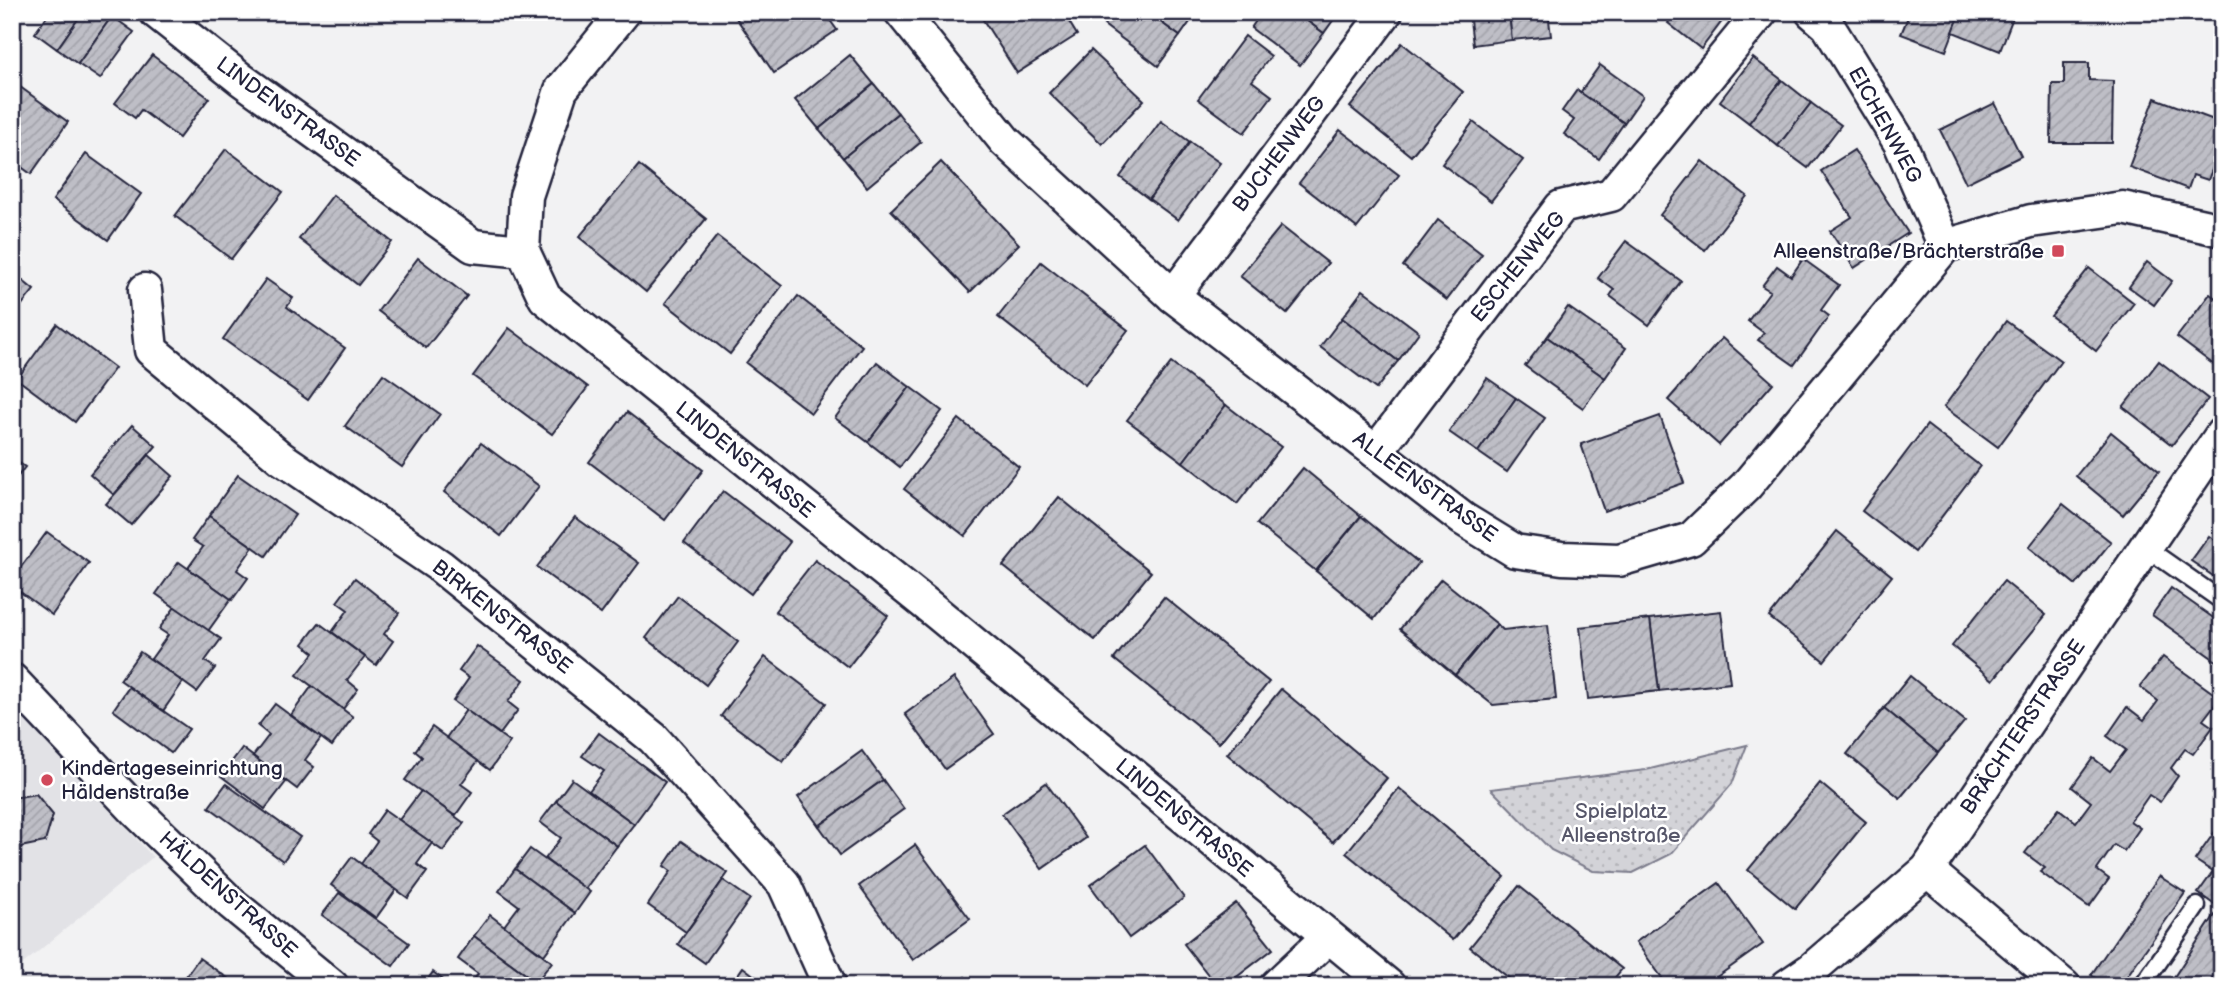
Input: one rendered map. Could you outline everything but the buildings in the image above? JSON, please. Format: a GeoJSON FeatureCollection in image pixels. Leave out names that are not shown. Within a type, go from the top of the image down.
{"type":"FeatureCollection","features":[{"type":"Feature","properties":{"kind":"street","name":"LINDENSTRASSE"},"geometry":{"type":"LineString","coordinates":[[156,12],[242,80],[473,246],[523,251],[545,298],[937,613],[1389,986]]}},
{"type":"Feature","properties":{"kind":"street"},"geometry":{"type":"LineString","coordinates":[[523,251],[526,196],[561,90],[624,12]]}},
{"type":"Feature","properties":{"kind":"street","name":"BUCHENWEG"},"geometry":{"type":"LineString","coordinates":[[1172,296],[1386,12]]}},
{"type":"Feature","properties":{"kind":"street","name":"ESCHENWEG"},"geometry":{"type":"LineString","coordinates":[[1376,452],[1561,207],[1611,195],[1761,12]]}},
{"type":"Feature","properties":{"kind":"street","name":"EICHENWEG"},"geometry":{"type":"LineString","coordinates":[[1812,12],[1828,26],[1900,143],[1945,246]]}},
{"type":"Feature","properties":{"kind":"street","name":"ALLEENSTRASSE"},"geometry":{"type":"LineString","coordinates":[[911,16],[1005,141],[1172,296],[1462,519],[1515,551],[1562,558],[1619,560],[1691,539],[1746,486],[1945,246]]}},
{"type":"Feature","properties":{"kind":"street"},"geometry":{"type":"LineString","coordinates":[[1945,246],[2031,221],[2123,208],[2222,230]]}},
{"type":"Feature","properties":{"kind":"street","name":"BIRKENSTRASSE"},"geometry":{"type":"LineString","coordinates":[[145,290],[151,350],[281,458],[440,566],[653,738],[784,884],[830,986]]}},
{"type":"Feature","properties":{"kind":"street","name":"BRÄCHTERSTRASSE"},"geometry":{"type":"LineString","coordinates":[[1787,986],[1812,969],[1927,870],[2222,434]]}},
{"type":"Feature","properties":{"kind":"street","name":"HÄLDENSTRASSE"},"geometry":{"type":"LineString","coordinates":[[12,680],[137,812],[232,904],[332,986]]}},
{"type":"Feature","properties":{"kind":"street"},"geometry":{"type":"LineString","coordinates":[[1927,870],[2064,986]]}},
{"type":"Feature","properties":{"kind":"street"},"geometry":{"type":"LineString","coordinates":[[1276,986],[1328,937]]}},
{"type":"Feature","properties":{"kind":"lane"},"geometry":{"type":"LineString","coordinates":[[2145,547],[2222,601]]}},
{"type":"Feature","properties":{"kind":"lane"},"geometry":{"type":"LineString","coordinates":[[2142,986],[2197,906]]}},
{"type":"Feature","properties":{"kind":"shaded area","name":"Kindertageseinrichtung Häldenstraße"},"geometry":{"type":"Polygon","coordinates":[[[12,704],[153,857],[12,973],[12,704]]]}},
{"type":"Feature","properties":{"kind":"green space","name":"Spielplatz Alleenstraße"},"geometry":{"type":"Polygon","coordinates":[[[1747,745],[1732,784],[1671,854],[1633,873],[1593,871],[1551,850],[1491,789],[1646,770],[1747,745]]]}},
{"type":"Feature","properties":{"kind":"place","name":"Alleenstraße/Brächterstraße"},"geometry":{"type":"Point","coordinates":[2058,251]}},
{"type":"Feature","properties":{"kind":"place","name":"Kindertageseinrichtung Häldenstraße"},"geometry":{"type":"Point","coordinates":[47,780]}}]}
